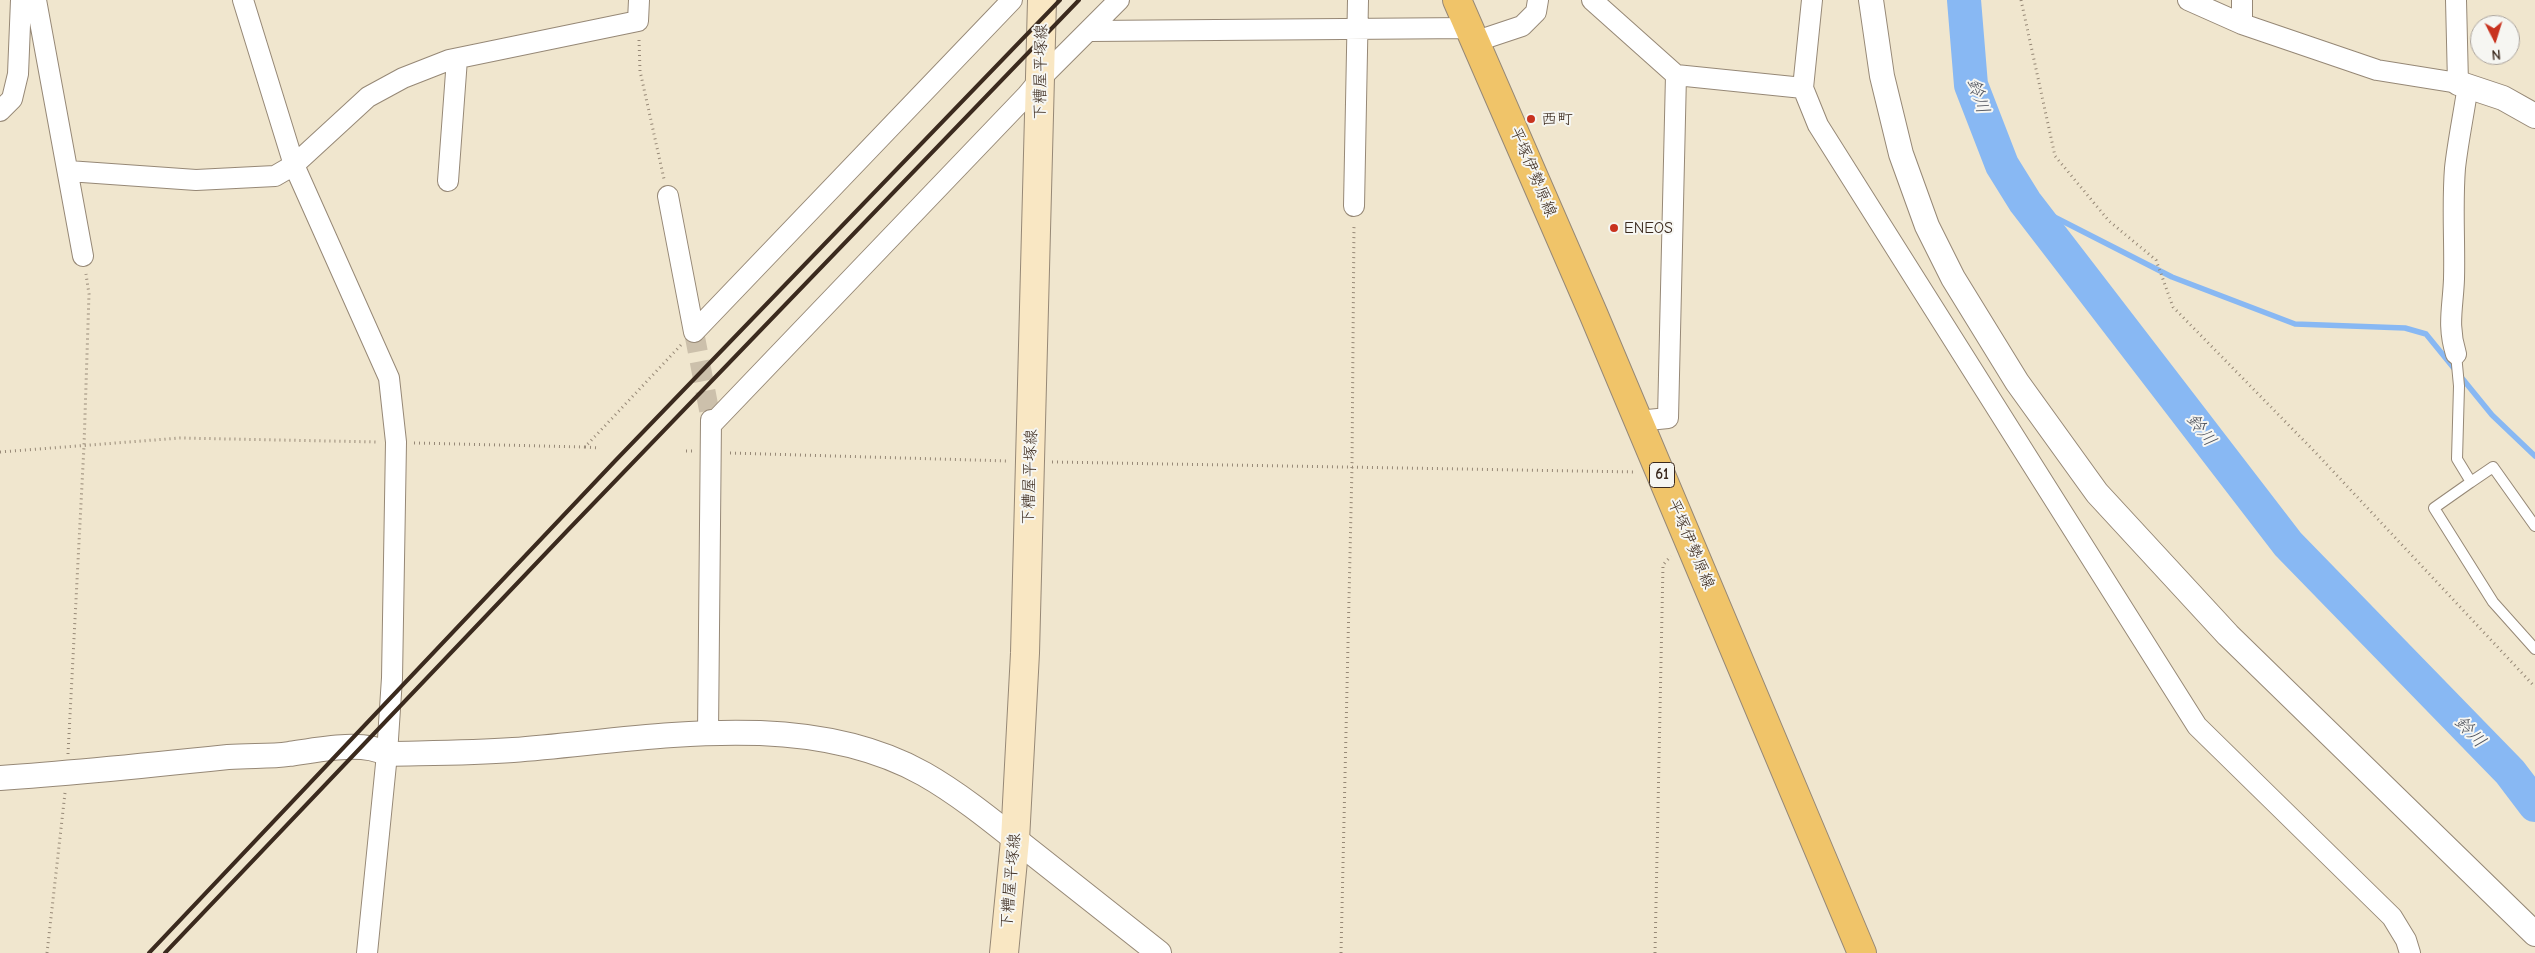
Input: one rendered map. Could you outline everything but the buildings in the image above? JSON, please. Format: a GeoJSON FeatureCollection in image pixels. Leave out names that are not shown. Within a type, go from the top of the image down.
{"type":"FeatureCollection","features":[{"type":"Feature","properties":{"kind":"main road","name":"下糟屋平塚線"},"geometry":{"type":"LineString","coordinates":[[1004,953],[1016,840],[1025,653],[1042,77],[1042,0]]}},
{"type":"Feature","properties":{"kind":"main road","name":"平塚伊勢原線"},"geometry":{"type":"LineString","coordinates":[[1457,0],[1658,464],[1862,953]]}},
{"type":"Feature","properties":{"kind":"street"},"geometry":{"type":"LineString","coordinates":[[0,111],[12,99],[18,74],[20,0]]}},
{"type":"Feature","properties":{"kind":"street"},"geometry":{"type":"LineString","coordinates":[[36,0],[84,256]]}},
{"type":"Feature","properties":{"kind":"street"},"geometry":{"type":"LineString","coordinates":[[243,0],[294,165],[389,378],[396,442],[392,678],[387,754],[367,953]]}},
{"type":"Feature","properties":{"kind":"street"},"geometry":{"type":"LineString","coordinates":[[68,171],[196,180],[275,176],[294,165],[368,97],[403,78],[457,59],[638,21],[639,0]]}},
{"type":"Feature","properties":{"kind":"street"},"geometry":{"type":"LineString","coordinates":[[694,332],[1012,0]]}},
{"type":"Feature","properties":{"kind":"street"},"geometry":{"type":"LineString","coordinates":[[708,733],[711,423],[898,233],[1028,95],[1042,77],[1119,0]]}},
{"type":"Feature","properties":{"kind":"street"},"geometry":{"type":"LineString","coordinates":[[1354,206],[1358,0]]}},
{"type":"Feature","properties":{"kind":"street"},"geometry":{"type":"LineString","coordinates":[[1090,30],[1358,29],[1473,35],[1522,26],[1536,12],[1538,0]]}},
{"type":"Feature","properties":{"kind":"street"},"geometry":{"type":"LineString","coordinates":[[1592,0],[1676,75],[1803,88]]}},
{"type":"Feature","properties":{"kind":"street"},"geometry":{"type":"LineString","coordinates":[[1812,0],[1803,88],[1818,125],[2197,726],[2392,917],[2406,940],[2410,953]]}},
{"type":"Feature","properties":{"kind":"street"},"geometry":{"type":"LineString","coordinates":[[1871,0],[1882,76],[1901,154],[1927,226],[1953,278],[2017,382],[2098,493],[2228,635],[2535,934]]}},
{"type":"Feature","properties":{"kind":"street"},"geometry":{"type":"LineString","coordinates":[[2188,0],[2242,24],[2377,70],[2463,84],[2503,98],[2535,116]]}},
{"type":"Feature","properties":{"kind":"street"},"geometry":{"type":"LineString","coordinates":[[2242,0],[2242,24]]}},
{"type":"Feature","properties":{"kind":"street"},"geometry":{"type":"LineString","coordinates":[[2456,0],[2463,84],[2453,201],[2454,280],[2449,315],[2451,337],[2456,354]]}},
{"type":"Feature","properties":{"kind":"street"},"geometry":{"type":"LineString","coordinates":[[448,182],[457,59]]}},
{"type":"Feature","properties":{"kind":"street"},"geometry":{"type":"LineString","coordinates":[[1638,421],[1668,418],[1676,75]]}},
{"type":"Feature","properties":{"kind":"street"},"geometry":{"type":"LineString","coordinates":[[668,196],[694,332]]}},
{"type":"Feature","properties":{"kind":"street"},"geometry":{"type":"LineString","coordinates":[[0,778],[66,774],[232,757],[290,754],[307,762],[378,760],[387,754],[512,750],[614,739],[708,733],[789,736],[834,743],[876,753],[924,774],[1016,840],[1159,953]]}},
{"type":"Feature","properties":{"kind":"lane"},"geometry":{"type":"LineString","coordinates":[[2456,354],[2459,386],[2457,459],[2471,482]]}},
{"type":"Feature","properties":{"kind":"lane"},"geometry":{"type":"LineString","coordinates":[[2535,526],[2493,467],[2434,508],[2492,602],[2535,649]]}},
{"type":"Feature","properties":{"kind":"path"},"geometry":{"type":"LineString","coordinates":[[2021,0],[2055,156],[2109,221],[2156,260],[2174,307],[2316,453],[2535,687]]}},
{"type":"Feature","properties":{"kind":"path"},"geometry":{"type":"LineString","coordinates":[[638,21],[640,71],[668,196]]}},
{"type":"Feature","properties":{"kind":"path"},"geometry":{"type":"LineString","coordinates":[[1341,953],[1352,468],[1354,206]]}},
{"type":"Feature","properties":{"kind":"path"},"geometry":{"type":"LineString","coordinates":[[47,953],[66,774],[84,446],[89,294],[84,256]]}},
{"type":"Feature","properties":{"kind":"path"},"geometry":{"type":"LineString","coordinates":[[584,447],[694,332]]}},
{"type":"Feature","properties":{"kind":"path"},"geometry":{"type":"LineString","coordinates":[[0,452],[180,438],[600,448]]}},
{"type":"Feature","properties":{"kind":"path"},"geometry":{"type":"LineString","coordinates":[[686,451],[1031,461],[1638,472],[1658,464]]}},
{"type":"Feature","properties":{"kind":"path"},"geometry":{"type":"LineString","coordinates":[[1655,953],[1663,565],[1671,556],[1693,548]]}},
{"type":"Feature","properties":{"kind":"waterway","name":"鈴川"},"geometry":{"type":"LineString","coordinates":[[1964,0],[1971,85],[2002,165],[2025,202],[2288,544],[2510,772],[2535,805]]}},
{"type":"Feature","properties":{"kind":"waterway"},"geometry":{"type":"LineString","coordinates":[[2025,202],[2172,277],[2295,324],[2405,328],[2426,334],[2492,415],[2535,456]]}},
{"type":"Feature","properties":{"kind":"tunnel"},"geometry":{"type":"LineString","coordinates":[[694,332],[711,420]]}},
{"type":"Feature","properties":{"kind":"railway"},"geometry":{"type":"LineString","coordinates":[[149,953],[615,461],[1060,0]]}},
{"type":"Feature","properties":{"kind":"railway"},"geometry":{"type":"LineString","coordinates":[[165,953],[567,531],[1079,0]]}},
{"type":"Feature","properties":{"kind":"place","name":"西町"},"geometry":{"type":"Point","coordinates":[1531,119]}},
{"type":"Feature","properties":{"kind":"place","name":"ENEOS"},"geometry":{"type":"Point","coordinates":[1614,228]}}]}
